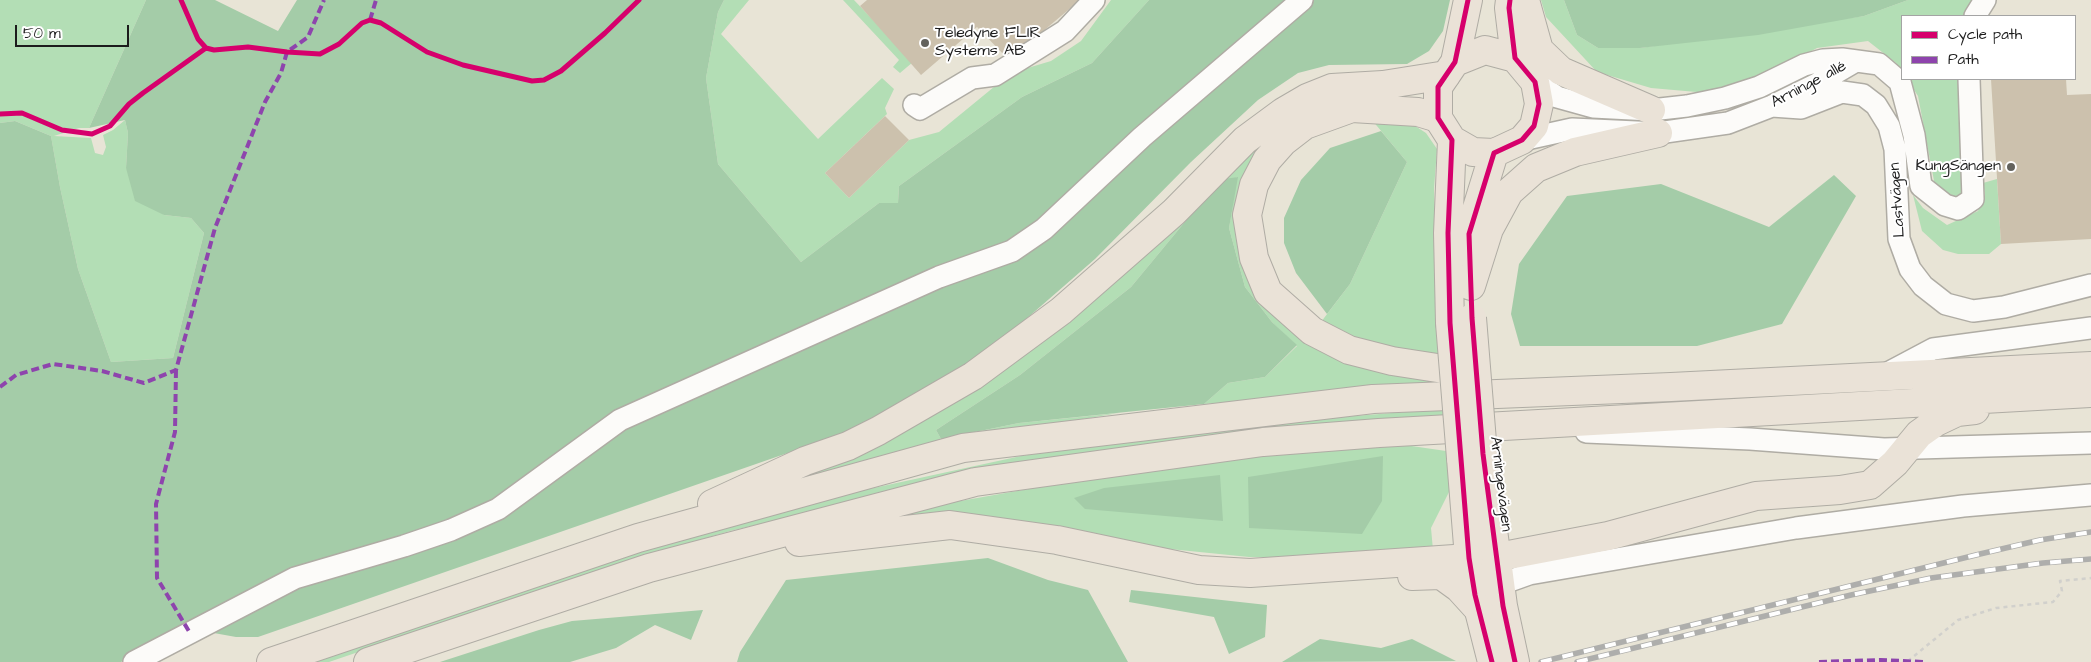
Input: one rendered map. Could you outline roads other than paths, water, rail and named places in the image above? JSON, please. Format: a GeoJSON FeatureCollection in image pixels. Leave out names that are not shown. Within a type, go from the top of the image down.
{"type":"FeatureCollection","features":[{"type":"Feature","properties":{"kind":"main road","name":"Arningevägen"},"geometry":{"type":"LineString","coordinates":[[1468,0],[1451,68],[1438,87],[1445,129],[1448,234],[1461,320],[1472,456],[1469,558],[1479,610],[1502,655]]}},
{"type":"Feature","properties":{"kind":"main road"},"geometry":{"type":"LineString","coordinates":[[1510,0],[1515,58],[1535,82],[1539,104],[1534,126],[1522,140],[1494,153],[1473,152],[1445,129],[1418,112],[1352,108],[1305,125],[1283,142],[1267,160],[1254,185],[1248,215],[1254,258],[1268,292],[1312,331],[1349,350],[1392,360],[1514,380],[1671,387]]}},
{"type":"Feature","properties":{"kind":"main road"},"geometry":{"type":"LineString","coordinates":[[1525,0],[1540,50],[1561,71],[1654,121]]}},
{"type":"Feature","properties":{"kind":"main road"},"geometry":{"type":"LineString","coordinates":[[638,538],[805,461],[848,446],[974,376],[1061,312],[1174,212],[1245,140],[1283,112],[1306,98],[1332,88],[1383,85],[1451,68],[1484,50],[1515,58]]}},
{"type":"Feature","properties":{"kind":"main road"},"geometry":{"type":"LineString","coordinates":[[1471,286],[1490,229],[1509,192],[1536,168],[1654,121]]}},
{"type":"Feature","properties":{"kind":"main road","name":"Arningevägen"},"geometry":{"type":"LineString","coordinates":[[1461,320],[1471,286],[1469,234],[1494,153]]}},
{"type":"Feature","properties":{"kind":"main road"},"geometry":{"type":"LineString","coordinates":[[271,662],[638,538],[964,448],[1373,399],[1671,387],[2091,366]]}},
{"type":"Feature","properties":{"kind":"main road"},"geometry":{"type":"LineString","coordinates":[[368,662],[649,568],[975,482],[1263,442],[1379,432],[2091,392]]}},
{"type":"Feature","properties":{"kind":"main road"},"geometry":{"type":"LineString","coordinates":[[649,568],[802,542],[950,525],[1057,540],[1199,570],[1250,573],[1498,557],[1608,536],[1756,496],[1840,490],[1870,485],[1894,463],[1904,449],[1919,434],[1936,422],[1957,412],[1993,408],[2091,404]]}},
{"type":"Feature","properties":{"kind":"main road","name":"Arningevägen"},"geometry":{"type":"LineString","coordinates":[[1472,456],[1498,557],[1502,655]]}},
{"type":"Feature","properties":{"kind":"main road"},"geometry":{"type":"LineString","coordinates":[[1250,573],[1272,584],[1347,582],[1422,574],[1441,575],[1459,588],[1479,610]]}},
{"type":"Feature","properties":{"kind":"street"},"geometry":{"type":"LineString","coordinates":[[914,105],[920,110],[972,78],[995,76],[1065,31],[1094,0]]}},
{"type":"Feature","properties":{"kind":"street"},"geometry":{"type":"LineString","coordinates":[[134,662],[295,578],[404,546],[451,530],[498,509],[620,420],[939,277],[1012,250],[1044,229],[1142,136],[1302,0]]}},
{"type":"Feature","properties":{"kind":"street"},"geometry":{"type":"LineString","coordinates":[[1976,15],[1985,0]]}},
{"type":"Feature","properties":{"kind":"street","name":"Arninge allé"},"geometry":{"type":"LineString","coordinates":[[1535,82],[1557,97],[1654,121],[1687,106],[1759,88],[1804,66],[1824,60],[1842,59],[1856,61]]}},
{"type":"Feature","properties":{"kind":"street"},"geometry":{"type":"LineString","coordinates":[[1856,61],[1879,64],[1900,82],[1914,135],[1921,186],[1945,205],[1958,209],[1972,199],[1969,80]]}},
{"type":"Feature","properties":{"kind":"street","name":"Arninge allé"},"geometry":{"type":"LineString","coordinates":[[1522,140],[1572,129],[1654,121],[1728,122],[1772,106],[1815,85],[1856,61]]}},
{"type":"Feature","properties":{"kind":"street","name":"Lastvägen"},"geometry":{"type":"LineString","coordinates":[[1772,106],[1801,108],[1842,92],[1862,95],[1876,105],[1889,126],[1895,149],[1899,239],[1910,269],[1923,286],[1946,304],[1973,310],[2004,306],[2091,285]]}},
{"type":"Feature","properties":{"kind":"street"},"geometry":{"type":"LineString","coordinates":[[1882,376],[1933,348],[2091,328]]}},
{"type":"Feature","properties":{"kind":"street"},"geometry":{"type":"LineString","coordinates":[[1379,432],[1425,441],[1580,432],[1750,439],[1904,449],[2091,443]]}},
{"type":"Feature","properties":{"kind":"street"},"geometry":{"type":"LineString","coordinates":[[1479,610],[1500,584],[1529,574],[1796,528],[1963,506],[2091,495]]}},
{"type":"Feature","properties":{"kind":"railway"},"geometry":{"type":"LineString","coordinates":[[1541,662],[1980,554],[2040,540],[2091,532]]}},
{"type":"Feature","properties":{"kind":"railway"},"geometry":{"type":"LineString","coordinates":[[1577,662],[1851,595],[1931,578],[2043,563],[2091,559]]}},
{"type":"Feature","properties":{"kind":"place","name":"Teledyne FLIR Systems AB"},"geometry":{"type":"Point","coordinates":[925,43]}},
{"type":"Feature","properties":{"kind":"place","name":"KungSängen"},"geometry":{"type":"Point","coordinates":[2011,167]}}]}
